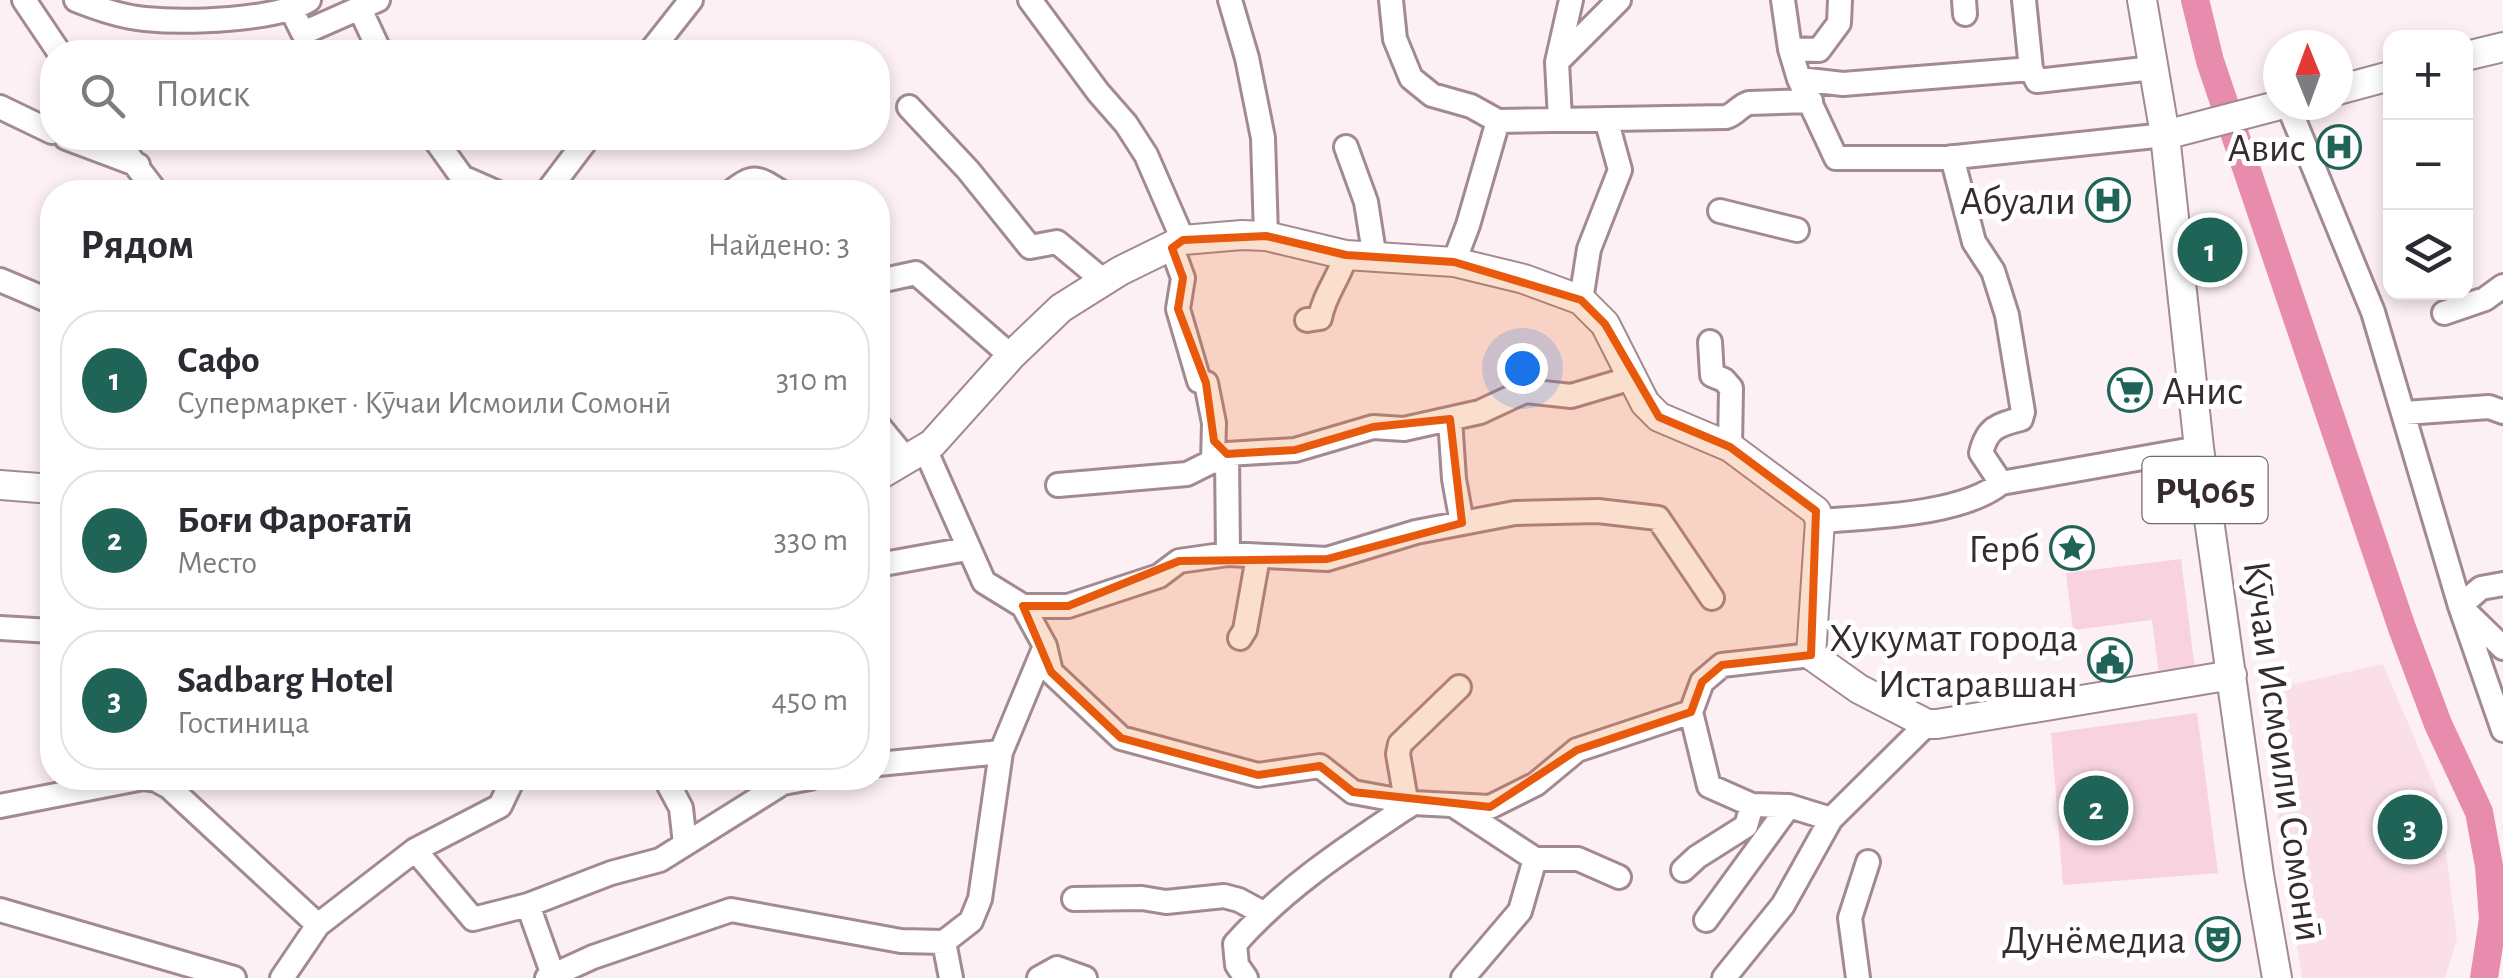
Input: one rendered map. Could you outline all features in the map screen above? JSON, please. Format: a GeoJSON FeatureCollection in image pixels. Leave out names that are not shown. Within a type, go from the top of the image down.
{"type":"FeatureCollection","features":[{"type":"Feature","properties":{"kind":"main road","name":"Кӯчаи Исмоили Сомонӣ"},"geometry":{"type":"LineString","coordinates":[[2142,0],[2153,68],[2171,134],[2199,448],[2277,978]]}},
{"type":"Feature","properties":{"kind":"main road"},"geometry":{"type":"LineString","coordinates":[[2473,54],[2503,47]]}},
{"type":"Feature","properties":{"kind":"main road"},"geometry":{"type":"LineString","coordinates":[[2353,86],[2383,78]]}},
{"type":"Feature","properties":{"kind":"main road"},"geometry":{"type":"LineString","coordinates":[[2171,134],[2263,110]]}},
{"type":"Feature","properties":{"kind":"main road"},"geometry":{"type":"LineString","coordinates":[[890,469],[915,454],[1061,308],[1120,271],[1177,244],[1221,235],[1266,236],[1346,256],[1454,262],[1524,279],[1581,300],[1604,324],[1645,403],[1658,417],[1730,446],[1816,511],[1820,521],[1811,655],[1859,689],[1927,724],[2232,675]]}},
{"type":"Feature","properties":{"kind":"main road"},"geometry":{"type":"LineString","coordinates":[[0,485],[40,488]]}},
{"type":"Feature","properties":{"kind":"street"},"geometry":{"type":"LineString","coordinates":[[24,0],[50,40]]}},
{"type":"Feature","properties":{"kind":"street"},"geometry":{"type":"LineString","coordinates":[[76,0],[142,19],[206,20],[300,6],[303,32],[369,5],[377,40]]}},
{"type":"Feature","properties":{"kind":"street"},"geometry":{"type":"LineString","coordinates":[[659,40],[691,0]]}},
{"type":"Feature","properties":{"kind":"street"},"geometry":{"type":"LineString","coordinates":[[1030,0],[1146,155],[1177,244],[1184,278],[1178,309],[1198,380],[1206,383],[1218,452],[1228,554]]}},
{"type":"Feature","properties":{"kind":"street"},"geometry":{"type":"LineString","coordinates":[[1230,0],[1247,58],[1263,138],[1266,236]]}},
{"type":"Feature","properties":{"kind":"street"},"geometry":{"type":"LineString","coordinates":[[1392,0],[1394,39],[1411,78],[1432,95],[1470,106],[1498,121],[1726,117],[1749,103],[1811,101]]}},
{"type":"Feature","properties":{"kind":"street"},"geometry":{"type":"LineString","coordinates":[[1560,119],[1557,62],[1571,0]]}},
{"type":"Feature","properties":{"kind":"street"},"geometry":{"type":"LineString","coordinates":[[1557,62],[1619,0]]}},
{"type":"Feature","properties":{"kind":"street"},"geometry":{"type":"LineString","coordinates":[[1783,0],[1799,79],[1836,158],[1873,161],[1952,157],[2171,134]]}},
{"type":"Feature","properties":{"kind":"street"},"geometry":{"type":"LineString","coordinates":[[2024,0],[2030,69],[2037,81],[2153,68]]}},
{"type":"Feature","properties":{"kind":"street"},"geometry":{"type":"LineString","coordinates":[[1790,49],[1819,50],[1840,12]]}},
{"type":"Feature","properties":{"kind":"street"},"geometry":{"type":"LineString","coordinates":[[1799,79],[1843,84],[2030,69]]}},
{"type":"Feature","properties":{"kind":"street"},"geometry":{"type":"LineString","coordinates":[[0,107],[40,126]]}},
{"type":"Feature","properties":{"kind":"street"},"geometry":{"type":"LineString","coordinates":[[909,107],[968,170],[1030,247],[1057,242],[1105,282]]}},
{"type":"Feature","properties":{"kind":"street"},"geometry":{"type":"LineString","coordinates":[[1581,300],[1590,248],[1620,170],[1616,119]]}},
{"type":"Feature","properties":{"kind":"street"},"geometry":{"type":"LineString","coordinates":[[2282,120],[2373,312],[2460,606],[2503,730]]}},
{"type":"Feature","properties":{"kind":"street"},"geometry":{"type":"LineString","coordinates":[[1454,262],[1498,121]]}},
{"type":"Feature","properties":{"kind":"street"},"geometry":{"type":"LineString","coordinates":[[1346,147],[1366,202],[1375,259]]}},
{"type":"Feature","properties":{"kind":"street"},"geometry":{"type":"LineString","coordinates":[[98,150],[138,165]]}},
{"type":"Feature","properties":{"kind":"street"},"geometry":{"type":"LineString","coordinates":[[126,150],[148,180]]}},
{"type":"Feature","properties":{"kind":"street"},"geometry":{"type":"LineString","coordinates":[[443,150],[462,177],[469,180]]}},
{"type":"Feature","properties":{"kind":"street"},"geometry":{"type":"LineString","coordinates":[[556,180],[579,150]]}},
{"type":"Feature","properties":{"kind":"street"},"geometry":{"type":"LineString","coordinates":[[1952,157],[1974,242],[1993,272],[2016,358],[2021,419],[1994,426],[1985,436],[1981,452],[2001,483]]}},
{"type":"Feature","properties":{"kind":"street"},"geometry":{"type":"LineString","coordinates":[[1720,211],[1797,230]]}},
{"type":"Feature","properties":{"kind":"street"},"geometry":{"type":"LineString","coordinates":[[1307,320],[1320,318],[1322,304],[1346,256]]}},
{"type":"Feature","properties":{"kind":"street"},"geometry":{"type":"LineString","coordinates":[[890,279],[916,273],[1012,356]]}},
{"type":"Feature","properties":{"kind":"street"},"geometry":{"type":"LineString","coordinates":[[0,280],[40,297]]}},
{"type":"Feature","properties":{"kind":"street"},"geometry":{"type":"LineString","coordinates":[[2444,313],[2485,299],[2503,286]]}},
{"type":"Feature","properties":{"kind":"street"},"geometry":{"type":"LineString","coordinates":[[1710,342],[1712,375],[1730,388],[1730,446]]}},
{"type":"Feature","properties":{"kind":"street"},"geometry":{"type":"LineString","coordinates":[[1058,485],[1175,475],[1218,452],[1295,450],[1373,426],[1404,429],[1480,412],[1525,391],[1571,396],[1632,378]]}},
{"type":"Feature","properties":{"kind":"street"},"geometry":{"type":"LineString","coordinates":[[2405,413],[2488,407],[2503,412]]}},
{"type":"Feature","properties":{"kind":"street"},"geometry":{"type":"LineString","coordinates":[[1450,418],[1462,523]]}},
{"type":"Feature","properties":{"kind":"street"},"geometry":{"type":"LineString","coordinates":[[890,434],[915,454],[984,582],[1023,606],[1046,646],[1051,672],[1121,738],[1258,775],[1320,766],[1353,792],[1490,808],[1536,784],[1577,750],[1691,712]]}},
{"type":"Feature","properties":{"kind":"street"},"geometry":{"type":"LineString","coordinates":[[1820,521],[1908,514],[1951,504],[2001,483],[2199,448]]}},
{"type":"Feature","properties":{"kind":"street"},"geometry":{"type":"LineString","coordinates":[[1023,606],[1068,606],[1159,576],[1180,561],[1228,554],[1327,560],[1416,532],[1515,513],[1598,511],[1658,518],[1712,598]]}},
{"type":"Feature","properties":{"kind":"street"},"geometry":{"type":"LineString","coordinates":[[890,563],[967,549]]}},
{"type":"Feature","properties":{"kind":"street"},"geometry":{"type":"LineString","coordinates":[[1240,638],[1246,630],[1258,558]]}},
{"type":"Feature","properties":{"kind":"street"},"geometry":{"type":"LineString","coordinates":[[2460,606],[2480,588],[2503,584]]}},
{"type":"Feature","properties":{"kind":"street"},"geometry":{"type":"LineString","coordinates":[[2460,606],[2503,648]]}},
{"type":"Feature","properties":{"kind":"street"},"geometry":{"type":"LineString","coordinates":[[0,628],[40,630]]}},
{"type":"Feature","properties":{"kind":"street"},"geometry":{"type":"LineString","coordinates":[[528,905],[552,977],[593,957],[731,910],[902,941],[944,942],[971,920],[980,900],[1001,752],[1046,646]]}},
{"type":"Feature","properties":{"kind":"street"},"geometry":{"type":"LineString","coordinates":[[1811,655],[1722,665],[1702,682],[1691,712],[1709,786],[1752,804],[1789,806],[1831,819]]}},
{"type":"Feature","properties":{"kind":"street"},"geometry":{"type":"LineString","coordinates":[[1410,801],[1398,754],[1400,744],[1459,687]]}},
{"type":"Feature","properties":{"kind":"street"},"geometry":{"type":"LineString","coordinates":[[1724,978],[1783,905],[1831,819],[1927,724]]}},
{"type":"Feature","properties":{"kind":"street"},"geometry":{"type":"LineString","coordinates":[[890,763],[1001,752]]}},
{"type":"Feature","properties":{"kind":"street"},"geometry":{"type":"LineString","coordinates":[[0,806],[82,790]]}},
{"type":"Feature","properties":{"kind":"street"},"geometry":{"type":"LineString","coordinates":[[171,790],[318,925]]}},
{"type":"Feature","properties":{"kind":"street"},"geometry":{"type":"LineString","coordinates":[[282,978],[318,925],[414,850],[500,806],[508,790]]}},
{"type":"Feature","properties":{"kind":"street"},"geometry":{"type":"LineString","coordinates":[[671,790],[681,808],[685,844]]}},
{"type":"Feature","properties":{"kind":"street"},"geometry":{"type":"LineString","coordinates":[[414,850],[473,919],[528,905],[611,873],[660,860],[771,790]]}},
{"type":"Feature","properties":{"kind":"street"},"geometry":{"type":"LineString","coordinates":[[1236,974],[1236,944],[1262,913],[1410,801]]}},
{"type":"Feature","properties":{"kind":"street"},"geometry":{"type":"LineString","coordinates":[[1450,803],[1535,859],[1578,859],[1619,876]]}},
{"type":"Feature","properties":{"kind":"street"},"geometry":{"type":"LineString","coordinates":[[1684,870],[1697,857],[1746,826],[1752,804]]}},
{"type":"Feature","properties":{"kind":"street"},"geometry":{"type":"LineString","coordinates":[[1706,920],[1789,806]]}},
{"type":"Feature","properties":{"kind":"street"},"geometry":{"type":"LineString","coordinates":[[1463,978],[1520,912],[1535,859]]}},
{"type":"Feature","properties":{"kind":"street"},"geometry":{"type":"LineString","coordinates":[[1858,978],[1850,918],[1868,862]]}},
{"type":"Feature","properties":{"kind":"street"},"geometry":{"type":"LineString","coordinates":[[1074,899],[1142,898],[1166,902],[1224,896],[1262,913]]}},
{"type":"Feature","properties":{"kind":"street"},"geometry":{"type":"LineString","coordinates":[[0,910],[234,978]]}},
{"type":"Feature","properties":{"kind":"street"},"geometry":{"type":"LineString","coordinates":[[944,942],[950,978]]}},
{"type":"Feature","properties":{"kind":"street"},"geometry":{"type":"LineString","coordinates":[[1039,978],[1057,968],[1085,978]]}},
{"type":"Feature","properties":{"kind":"highlighted area"},"geometry":{"type":"Polygon","coordinates":[[[1266,236],[1346,255],[1454,262],[1581,300],[1605,324],[1659,417],[1730,447],[1816,511],[1811,655],[1722,665],[1702,682],[1691,712],[1577,750],[1490,807],[1353,792],[1320,766],[1258,775],[1121,738],[1051,672],[1023,606],[1068,606],[1179,561],[1327,559],[1462,523],[1450,419],[1373,427],[1295,450],[1227,454],[1214,441],[1206,383],[1178,309],[1183,278],[1172,248],[1183,240],[1266,236]]]}},
{"type":"Feature","properties":{"kind":"shaded area"},"geometry":{"type":"Polygon","coordinates":[[[2181,559],[2195,670],[2159,674],[2152,620],[2073,630],[2066,573],[2181,559]]]}},
{"type":"Feature","properties":{"kind":"shaded area"},"geometry":{"type":"Polygon","coordinates":[[[2383,664],[2439,796],[2457,939],[2445,978],[2302,978],[2259,692],[2383,664]]]}},
{"type":"Feature","properties":{"kind":"shaded area"},"geometry":{"type":"Polygon","coordinates":[[[2197,713],[2218,873],[2063,885],[2051,733],[2197,713]]]}},
{"type":"Feature","properties":{"kind":"waterway"},"geometry":{"type":"LineString","coordinates":[[2195,0],[2210,61],[2402,628],[2438,724],[2479,812],[2493,919],[2484,978]]}},
{"type":"Feature","properties":{"kind":"place","name":"Авис"},"geometry":{"type":"Point","coordinates":[2339,147]}},
{"type":"Feature","properties":{"kind":"place","name":"Абуали"},"geometry":{"type":"Point","coordinates":[2108,200]}},
{"type":"Feature","properties":{"kind":"place","name":"Сафо"},"geometry":{"type":"Point","coordinates":[2210,250]}},
{"type":"Feature","properties":{"kind":"place","name":"Анис"},"geometry":{"type":"Point","coordinates":[2130,390]}},
{"type":"Feature","properties":{"kind":"place","name":"Герб"},"geometry":{"type":"Point","coordinates":[2072,548]}},
{"type":"Feature","properties":{"kind":"place","name":"Хукумат города Истаравшан"},"geometry":{"type":"Point","coordinates":[2110,660]}},
{"type":"Feature","properties":{"kind":"place","name":"Боғи Фароғатӣ"},"geometry":{"type":"Point","coordinates":[2096,808]}},
{"type":"Feature","properties":{"kind":"place","name":"Sadbarg Hotel"},"geometry":{"type":"Point","coordinates":[2410,827]}},
{"type":"Feature","properties":{"kind":"place","name":"Дунёмедиа"},"geometry":{"type":"Point","coordinates":[2218,939]}}]}
